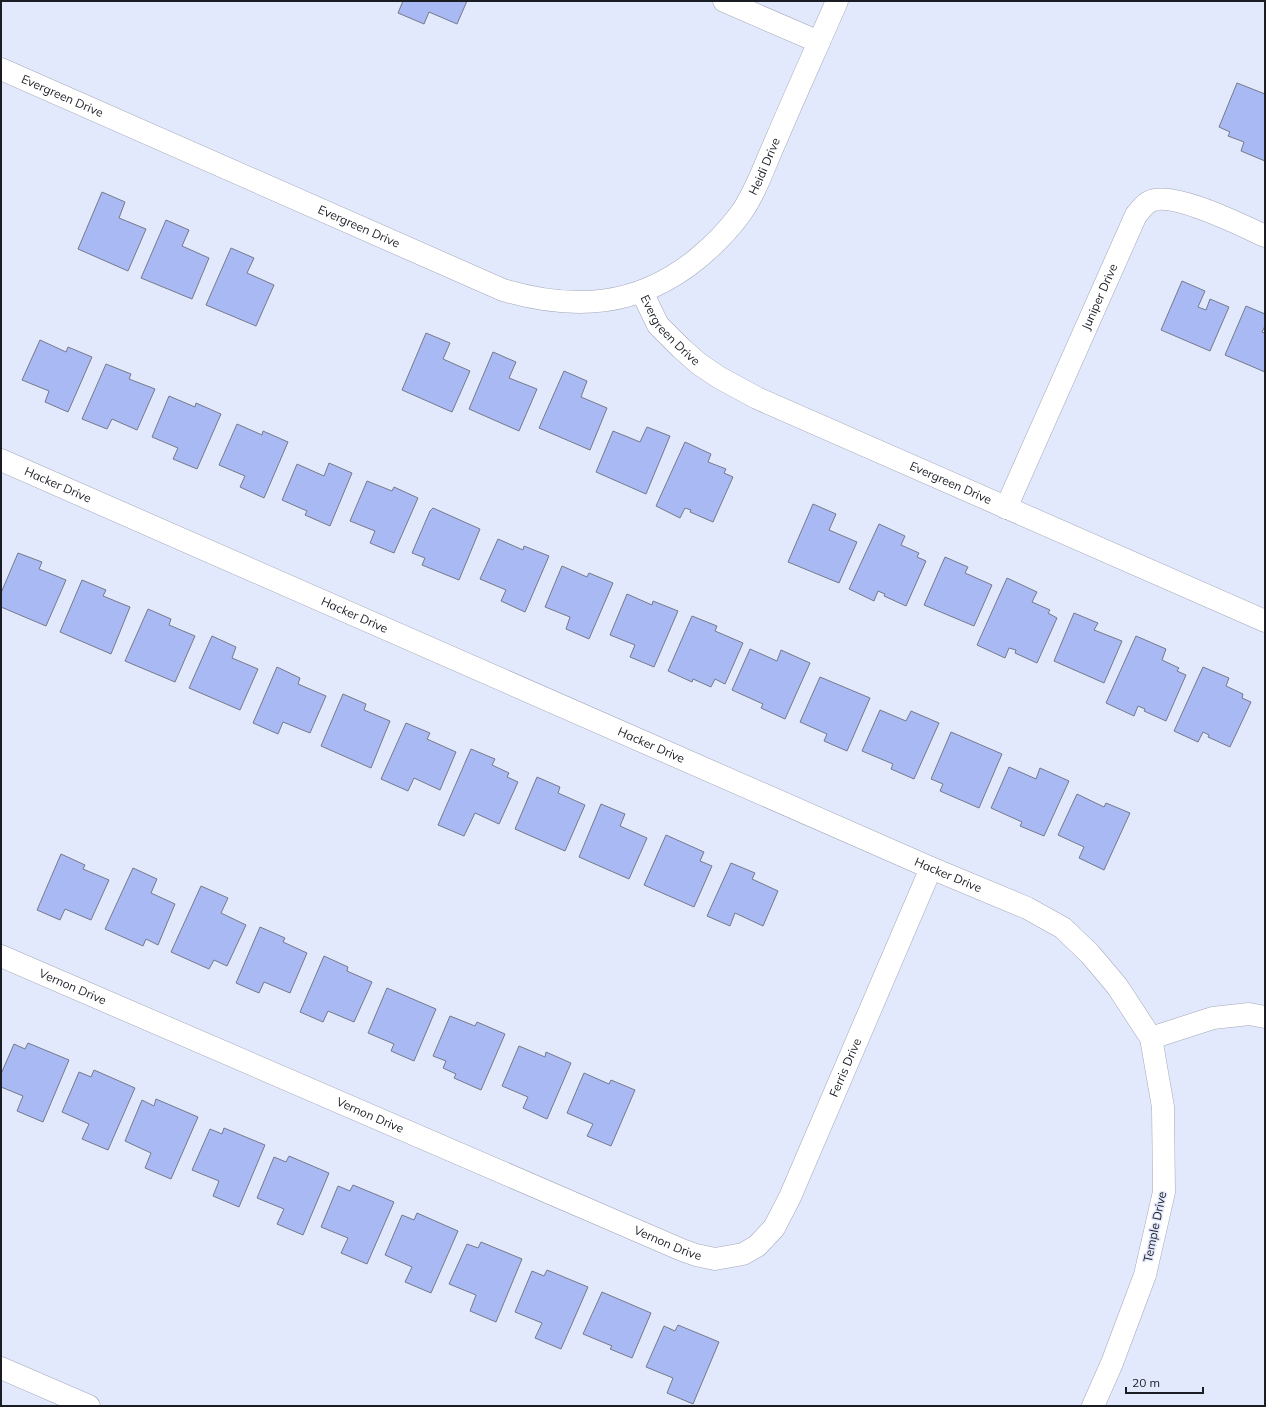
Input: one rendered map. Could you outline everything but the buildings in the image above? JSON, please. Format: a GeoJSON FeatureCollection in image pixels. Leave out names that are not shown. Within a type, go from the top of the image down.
{"type":"FeatureCollection","features":[{"type":"Feature","properties":{"kind":"street"},"geometry":{"type":"LineString","coordinates":[[724,1],[819,42]]}},
{"type":"Feature","properties":{"kind":"street","name":"Heidi Drive"},"geometry":{"type":"LineString","coordinates":[[642,292],[684,270],[724,235],[741,213],[749,201],[837,1]]}},
{"type":"Feature","properties":{"kind":"street","name":"Evergreen Drive"},"geometry":{"type":"LineString","coordinates":[[1,68],[503,290],[545,300],[590,302],[613,299],[642,292],[658,325],[699,364],[720,378],[757,398],[1265,621]]}},
{"type":"Feature","properties":{"kind":"street","name":"Juniper Drive"},"geometry":{"type":"LineString","coordinates":[[1006,508],[1136,215],[1150,201],[1163,198],[1204,209],[1265,236]]}},
{"type":"Feature","properties":{"kind":"street","name":"Hacker Drive"},"geometry":{"type":"LineString","coordinates":[[1,460],[931,868],[1027,908],[1064,928],[1090,954],[1117,986],[1151,1038]]}},
{"type":"Feature","properties":{"kind":"street","name":"Ferris Drive"},"geometry":{"type":"LineString","coordinates":[[743,1254],[757,1246],[774,1228],[790,1197],[931,868]]}},
{"type":"Feature","properties":{"kind":"street","name":"Vernon Drive"},"geometry":{"type":"LineString","coordinates":[[1,956],[682,1250],[715,1259],[743,1254]]}},
{"type":"Feature","properties":{"kind":"street"},"geometry":{"type":"LineString","coordinates":[[1151,1038],[1213,1018],[1250,1014],[1265,1016]]}},
{"type":"Feature","properties":{"kind":"street","name":"Temple Drive"},"geometry":{"type":"LineString","coordinates":[[1093,1406],[1112,1363],[1145,1275],[1164,1192],[1163,1107],[1151,1038]]}},
{"type":"Feature","properties":{"kind":"street"},"geometry":{"type":"LineString","coordinates":[[1,1368],[89,1406]]}}]}
